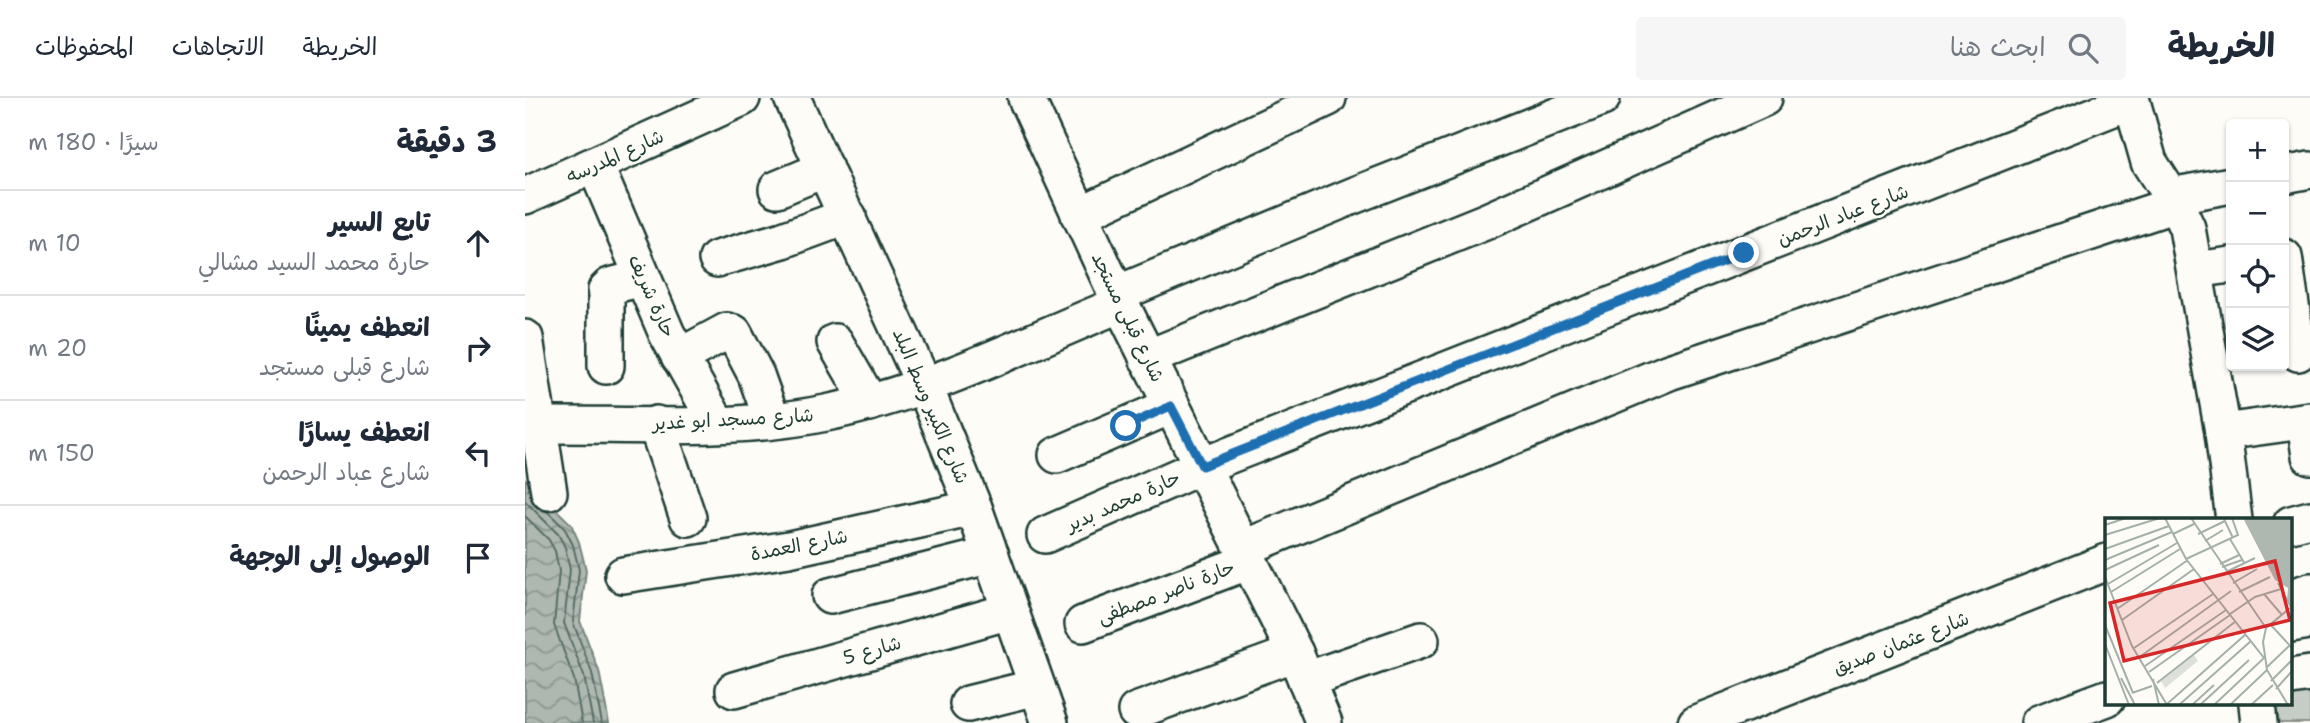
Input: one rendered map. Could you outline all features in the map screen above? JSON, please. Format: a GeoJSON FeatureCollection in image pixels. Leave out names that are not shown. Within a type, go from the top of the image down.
{"type":"FeatureCollection","features":[{"type":"Feature","properties":{"kind":"street","name":"شارع المدرسه"},"geometry":{"type":"LineString","coordinates":[[525,196],[741,98]]}},
{"type":"Feature","properties":{"kind":"street","name":"شارع الكبير وسط البلد"},"geometry":{"type":"LineString","coordinates":[[792,98],[849,216],[924,385],[974,508],[1050,723]]}},
{"type":"Feature","properties":{"kind":"street","name":"شارع قبلى مستجد"},"geometry":{"type":"LineString","coordinates":[[1026,98],[1147,358],[1247,554],[1324,723]]}},
{"type":"Feature","properties":{"kind":"street"},"geometry":{"type":"LineString","coordinates":[[1079,215],[1328,98]]}},
{"type":"Feature","properties":{"kind":"street"},"geometry":{"type":"LineString","coordinates":[[924,385],[1355,195],[1602,98]]}},
{"type":"Feature","properties":{"kind":"street"},"geometry":{"type":"LineString","coordinates":[[1147,358],[1487,220],[1764,98]]}},
{"type":"Feature","properties":{"kind":"street"},"geometry":{"type":"LineString","coordinates":[[2131,100],[2145,155],[2187,228],[2195,270],[2222,364],[2227,518]]}},
{"type":"Feature","properties":{"kind":"street","name":"شارع عباد الرحمن"},"geometry":{"type":"LineString","coordinates":[[1202,466],[2131,100]]}},
{"type":"Feature","properties":{"kind":"street","name":"حارة شريف"},"geometry":{"type":"LineString","coordinates":[[595,165],[679,357],[717,423]]}},
{"type":"Feature","properties":{"kind":"street"},"geometry":{"type":"LineString","coordinates":[[777,189],[825,169]]}},
{"type":"Feature","properties":{"kind":"street"},"geometry":{"type":"LineString","coordinates":[[2289,174],[2310,170]]}},
{"type":"Feature","properties":{"kind":"street","name":"حارة ناصر مصطفى"},"geometry":{"type":"LineString","coordinates":[[1083,624],[1669,372],[2173,200],[2226,186]]}},
{"type":"Feature","properties":{"kind":"street"},"geometry":{"type":"LineString","coordinates":[[717,259],[783,240],[849,216]]}},
{"type":"Feature","properties":{"kind":"street"},"geometry":{"type":"LineString","coordinates":[[2289,256],[2310,253]]}},
{"type":"Feature","properties":{"kind":"street"},"geometry":{"type":"LineString","coordinates":[[2195,270],[2226,266]]}},
{"type":"Feature","properties":{"kind":"street"},"geometry":{"type":"LineString","coordinates":[[606,366],[606,290],[610,286],[643,278]]}},
{"type":"Feature","properties":{"kind":"street"},"geometry":{"type":"LineString","coordinates":[[2289,294],[2297,353]]}},
{"type":"Feature","properties":{"kind":"street"},"geometry":{"type":"LineString","coordinates":[[679,357],[727,331],[734,333],[756,374],[772,421]]}},
{"type":"Feature","properties":{"kind":"street"},"geometry":{"type":"LineString","coordinates":[[525,338],[549,492]]}},
{"type":"Feature","properties":{"kind":"street"},"geometry":{"type":"LineString","coordinates":[[835,342],[870,403]]}},
{"type":"Feature","properties":{"kind":"street","name":"شارع مسجد ابو غدير"},"geometry":{"type":"LineString","coordinates":[[538,425],[772,421],[870,403],[924,385]]}},
{"type":"Feature","properties":{"kind":"street"},"geometry":{"type":"LineString","coordinates":[[1057,455],[1171,406]]}},
{"type":"Feature","properties":{"kind":"street"},"geometry":{"type":"LineString","coordinates":[[2223,432],[2307,421],[2310,456]]}},
{"type":"Feature","properties":{"kind":"street"},"geometry":{"type":"LineString","coordinates":[[656,424],[688,518]]}},
{"type":"Feature","properties":{"kind":"street","name":"حارة محمد بدير"},"geometry":{"type":"LineString","coordinates":[[1045,535],[1202,466]]}},
{"type":"Feature","properties":{"kind":"street","name":"شارع العمدة"},"geometry":{"type":"LineString","coordinates":[[623,575],[789,549],[974,508]]}},
{"type":"Feature","properties":{"kind":"street"},"geometry":{"type":"LineString","coordinates":[[2293,523],[2310,519]]}},
{"type":"Feature","properties":{"kind":"street"},"geometry":{"type":"LineString","coordinates":[[829,596],[991,555]]}},
{"type":"Feature","properties":{"kind":"street","name":"شارع عثمان صديق"},"geometry":{"type":"LineString","coordinates":[[1696,723],[2105,563]]}},
{"type":"Feature","properties":{"kind":"street"},"geometry":{"type":"LineString","coordinates":[[2293,596],[2310,592]]}},
{"type":"Feature","properties":{"kind":"street","name":"شارع 5"},"geometry":{"type":"LineString","coordinates":[[734,690],[1010,611]]}},
{"type":"Feature","properties":{"kind":"street"},"geometry":{"type":"LineString","coordinates":[[1136,711],[1300,666],[1421,640]]}},
{"type":"Feature","properties":{"kind":"street"},"geometry":{"type":"LineString","coordinates":[[968,704],[1038,687]]}},
{"type":"Feature","properties":{"kind":"street"},"geometry":{"type":"LineString","coordinates":[[2039,723],[2105,699]]}},
{"type":"Feature","properties":{"kind":"water"},"geometry":{"type":"Polygon","coordinates":[[[525,479],[571,524],[579,542],[586,570],[580,621],[599,671],[609,723],[525,723],[525,479]]]}},
{"type":"Feature","properties":{"kind":"building"},"geometry":{"type":"Polygon","coordinates":[[[2310,674],[2310,723],[2279,723],[2276,706],[2293,706],[2293,677],[2310,674]]]}},
{"type":"Feature","properties":{"kind":"route"},"geometry":{"type":"LineString","coordinates":[[1126,426],[1171,406],[1202,466],[1744,253]]}}]}
